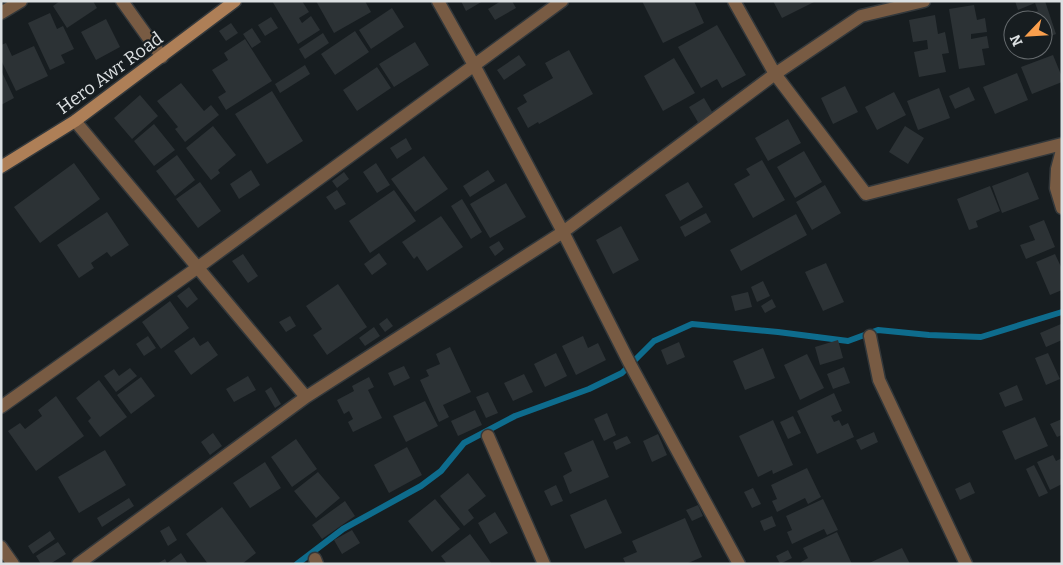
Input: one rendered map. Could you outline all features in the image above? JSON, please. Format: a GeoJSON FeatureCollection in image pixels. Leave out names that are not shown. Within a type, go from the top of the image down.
{"type":"FeatureCollection","features":[{"type":"Feature","properties":{"kind":"main road","name":"Hero Awr Road"},"geometry":{"type":"LineString","coordinates":[[1,167],[75,121],[162,58],[235,1]]}},
{"type":"Feature","properties":{"kind":"street"},"geometry":{"type":"LineString","coordinates":[[1,14],[21,1]]}},
{"type":"Feature","properties":{"kind":"street"},"geometry":{"type":"LineString","coordinates":[[122,1],[162,58]]}},
{"type":"Feature","properties":{"kind":"street"},"geometry":{"type":"LineString","coordinates":[[438,1],[563,232],[630,364],[739,564]]}},
{"type":"Feature","properties":{"kind":"street"},"geometry":{"type":"LineString","coordinates":[[1,407],[197,268],[562,1]]}},
{"type":"Feature","properties":{"kind":"street"},"geometry":{"type":"LineString","coordinates":[[734,1],[775,74],[866,194],[1062,144]]}},
{"type":"Feature","properties":{"kind":"street"},"geometry":{"type":"LineString","coordinates":[[78,564],[306,397],[563,232],[775,74],[861,16],[924,1]]}},
{"type":"Feature","properties":{"kind":"street"},"geometry":{"type":"LineString","coordinates":[[75,121],[306,397]]}},
{"type":"Feature","properties":{"kind":"street"},"geometry":{"type":"LineString","coordinates":[[1062,150],[1057,169],[1056,188],[1062,208]]}},
{"type":"Feature","properties":{"kind":"street"},"geometry":{"type":"LineString","coordinates":[[870,336],[879,380],[966,564]]}},
{"type":"Feature","properties":{"kind":"street"},"geometry":{"type":"LineString","coordinates":[[488,436],[544,564]]}},
{"type":"Feature","properties":{"kind":"street"},"geometry":{"type":"LineString","coordinates":[[1,547],[13,564]]}},
{"type":"Feature","properties":{"kind":"building"},"geometry":{"type":"Polygon","coordinates":[[[60,1],[93,1],[97,8],[67,28],[53,6],[60,1]]]}},
{"type":"Feature","properties":{"kind":"building"},"geometry":{"type":"Polygon","coordinates":[[[272,1],[302,1],[309,12],[299,18],[302,23],[311,16],[320,30],[298,44],[272,1]]]}},
{"type":"Feature","properties":{"kind":"building"},"geometry":{"type":"Polygon","coordinates":[[[316,1],[365,1],[371,12],[334,33],[316,1]]]}},
{"type":"Feature","properties":{"kind":"building"},"geometry":{"type":"Polygon","coordinates":[[[461,1],[483,1],[466,11],[461,1]]]}},
{"type":"Feature","properties":{"kind":"building"},"geometry":{"type":"Polygon","coordinates":[[[501,1],[512,1],[516,8],[495,20],[488,9],[501,1]]]}},
{"type":"Feature","properties":{"kind":"building"},"geometry":{"type":"Polygon","coordinates":[[[642,1],[694,1],[704,23],[663,43],[642,1]]]}},
{"type":"Feature","properties":{"kind":"building"},"geometry":{"type":"Polygon","coordinates":[[[773,1],[816,1],[782,18],[773,1]]]}},
{"type":"Feature","properties":{"kind":"building"},"geometry":{"type":"Polygon","coordinates":[[[1015,1],[1045,1],[1048,10],[1038,10],[1035,3],[1018,10],[1015,1]]]}},
{"type":"Feature","properties":{"kind":"building"},"geometry":{"type":"Polygon","coordinates":[[[974,5],[977,20],[985,18],[987,32],[971,34],[971,39],[987,36],[989,48],[982,49],[985,65],[959,69],[949,9],[974,5]]]}},
{"type":"Feature","properties":{"kind":"building"},"geometry":{"type":"Polygon","coordinates":[[[392,8],[404,27],[371,49],[359,30],[392,8]]]}},
{"type":"Feature","properties":{"kind":"building"},"geometry":{"type":"Polygon","coordinates":[[[50,13],[57,29],[63,26],[74,49],[61,55],[65,63],[50,70],[28,23],[50,13]]]}},
{"type":"Feature","properties":{"kind":"building"},"geometry":{"type":"Polygon","coordinates":[[[935,15],[938,34],[945,32],[949,53],[942,54],[946,72],[919,77],[914,52],[928,49],[927,40],[913,42],[909,20],[935,15]]]}},
{"type":"Feature","properties":{"kind":"building"},"geometry":{"type":"Polygon","coordinates":[[[271,17],[278,28],[265,36],[258,25],[271,17]]]}},
{"type":"Feature","properties":{"kind":"building"},"geometry":{"type":"Polygon","coordinates":[[[106,19],[120,47],[96,60],[81,32],[106,19]]]}},
{"type":"Feature","properties":{"kind":"building"},"geometry":{"type":"Polygon","coordinates":[[[231,23],[238,33],[226,41],[219,31],[231,23]]]}},
{"type":"Feature","properties":{"kind":"building"},"geometry":{"type":"Polygon","coordinates":[[[717,25],[746,75],[722,88],[717,79],[701,88],[678,47],[717,25]]]}},
{"type":"Feature","properties":{"kind":"building"},"geometry":{"type":"Polygon","coordinates":[[[252,28],[261,42],[252,48],[243,34],[252,28]]]}},
{"type":"Feature","properties":{"kind":"building"},"geometry":{"type":"Polygon","coordinates":[[[355,31],[369,52],[335,75],[321,54],[355,31]]]}},
{"type":"Feature","properties":{"kind":"building"},"geometry":{"type":"Polygon","coordinates":[[[323,33],[329,43],[305,59],[299,49],[323,33]]]}},
{"type":"Feature","properties":{"kind":"building"},"geometry":{"type":"Polygon","coordinates":[[[245,39],[272,81],[226,110],[218,97],[226,92],[212,70],[228,60],[224,53],[245,39]]]}},
{"type":"Feature","properties":{"kind":"building"},"geometry":{"type":"Polygon","coordinates":[[[415,42],[429,65],[394,87],[379,64],[415,42]]]}},
{"type":"Feature","properties":{"kind":"building"},"geometry":{"type":"Polygon","coordinates":[[[6,43],[12,56],[34,46],[48,76],[16,91],[1,60],[1,45],[6,43]]]}},
{"type":"Feature","properties":{"kind":"building"},"geometry":{"type":"Polygon","coordinates":[[[569,50],[593,94],[539,124],[538,122],[528,128],[517,108],[527,102],[523,95],[553,78],[545,63],[569,50]]]}},
{"type":"Feature","properties":{"kind":"building"},"geometry":{"type":"Polygon","coordinates":[[[519,55],[526,65],[504,80],[497,70],[519,55]]]}},
{"type":"Feature","properties":{"kind":"building"},"geometry":{"type":"Polygon","coordinates":[[[1053,55],[1062,77],[1062,82],[1032,94],[1021,67],[1040,60],[1053,60],[1053,55]]]}},
{"type":"Feature","properties":{"kind":"building"},"geometry":{"type":"Polygon","coordinates":[[[674,58],[695,93],[663,111],[644,76],[674,58]]]}},
{"type":"Feature","properties":{"kind":"building"},"geometry":{"type":"Polygon","coordinates":[[[305,65],[310,74],[280,93],[275,84],[305,65]]]}},
{"type":"Feature","properties":{"kind":"building"},"geometry":{"type":"Polygon","coordinates":[[[377,67],[391,88],[357,111],[343,90],[377,67]]]}},
{"type":"Feature","properties":{"kind":"building"},"geometry":{"type":"Polygon","coordinates":[[[1,70],[14,98],[1,105],[1,70]]]}},
{"type":"Feature","properties":{"kind":"building"},"geometry":{"type":"Polygon","coordinates":[[[1017,73],[1028,100],[995,114],[983,87],[1017,73]]]}},
{"type":"Feature","properties":{"kind":"building"},"geometry":{"type":"Polygon","coordinates":[[[181,83],[204,111],[211,105],[219,115],[185,142],[175,129],[178,127],[157,101],[181,83]]]}},
{"type":"Feature","properties":{"kind":"building"},"geometry":{"type":"Polygon","coordinates":[[[845,86],[858,112],[833,124],[821,98],[845,86]]]}},
{"type":"Feature","properties":{"kind":"building"},"geometry":{"type":"Polygon","coordinates":[[[969,87],[975,100],[955,109],[949,96],[969,87]]]}},
{"type":"Feature","properties":{"kind":"building"},"geometry":{"type":"Polygon","coordinates":[[[939,88],[950,118],[918,130],[907,101],[939,88]]]}},
{"type":"Feature","properties":{"kind":"building"},"geometry":{"type":"Polygon","coordinates":[[[272,91],[303,141],[267,164],[235,114],[272,91]]]}},
{"type":"Feature","properties":{"kind":"building"},"geometry":{"type":"Polygon","coordinates":[[[894,92],[906,115],[877,130],[865,107],[894,92]]]}},
{"type":"Feature","properties":{"kind":"building"},"geometry":{"type":"Polygon","coordinates":[[[140,95],[158,116],[132,139],[114,118],[140,95]]]}},
{"type":"Feature","properties":{"kind":"building"},"geometry":{"type":"Polygon","coordinates":[[[704,98],[714,115],[699,124],[689,107],[704,98]]]}},
{"type":"Feature","properties":{"kind":"building"},"geometry":{"type":"Polygon","coordinates":[[[788,119],[801,143],[768,161],[755,138],[788,119]]]}},
{"type":"Feature","properties":{"kind":"building"},"geometry":{"type":"Polygon","coordinates":[[[154,124],[175,150],[154,166],[134,141],[154,124]]]}},
{"type":"Feature","properties":{"kind":"building"},"geometry":{"type":"Polygon","coordinates":[[[213,126],[236,155],[218,170],[220,173],[211,180],[186,148],[213,126]]]}},
{"type":"Feature","properties":{"kind":"building"},"geometry":{"type":"Polygon","coordinates":[[[905,126],[924,138],[908,164],[889,152],[905,126]]]}},
{"type":"Feature","properties":{"kind":"building"},"geometry":{"type":"Polygon","coordinates":[[[406,138],[412,149],[397,159],[390,148],[406,138]]]}},
{"type":"Feature","properties":{"kind":"building"},"geometry":{"type":"Polygon","coordinates":[[[804,151],[822,182],[795,198],[777,167],[804,151]]]}},
{"type":"Feature","properties":{"kind":"building"},"geometry":{"type":"Polygon","coordinates":[[[177,155],[195,180],[175,196],[156,171],[177,155]]]}},
{"type":"Feature","properties":{"kind":"building"},"geometry":{"type":"Polygon","coordinates":[[[424,156],[448,189],[415,212],[391,179],[424,156]]]}},
{"type":"Feature","properties":{"kind":"building"},"geometry":{"type":"Polygon","coordinates":[[[762,160],[785,200],[753,218],[734,184],[750,175],[746,169],[762,160]]]}},
{"type":"Feature","properties":{"kind":"building"},"geometry":{"type":"Polygon","coordinates":[[[74,163],[100,199],[40,243],[14,207],[74,163]]]}},
{"type":"Feature","properties":{"kind":"building"},"geometry":{"type":"Polygon","coordinates":[[[376,163],[390,185],[377,193],[363,172],[376,163]]]}},
{"type":"Feature","properties":{"kind":"building"},"geometry":{"type":"Polygon","coordinates":[[[251,170],[260,185],[239,199],[230,184],[251,170]]]}},
{"type":"Feature","properties":{"kind":"building"},"geometry":{"type":"Polygon","coordinates":[[[488,170],[495,181],[470,197],[463,186],[488,170]]]}},
{"type":"Feature","properties":{"kind":"building"},"geometry":{"type":"Polygon","coordinates":[[[344,172],[349,179],[337,188],[332,181],[344,172]]]}},
{"type":"Feature","properties":{"kind":"building"},"geometry":{"type":"Polygon","coordinates":[[[1028,172],[1039,199],[1002,213],[992,186],[1028,172]]]}},
{"type":"Feature","properties":{"kind":"building"},"geometry":{"type":"Polygon","coordinates":[[[200,182],[221,211],[198,228],[176,199],[200,182]]]}},
{"type":"Feature","properties":{"kind":"building"},"geometry":{"type":"Polygon","coordinates":[[[688,182],[703,207],[680,221],[665,195],[688,182]]]}},
{"type":"Feature","properties":{"kind":"building"},"geometry":{"type":"Polygon","coordinates":[[[506,183],[526,217],[490,238],[470,204],[506,183]]]}},
{"type":"Feature","properties":{"kind":"building"},"geometry":{"type":"Polygon","coordinates":[[[825,185],[841,213],[812,230],[796,202],[825,185]]]}},
{"type":"Feature","properties":{"kind":"building"},"geometry":{"type":"Polygon","coordinates":[[[990,186],[1000,211],[976,221],[978,227],[969,230],[957,199],[990,186]]]}},
{"type":"Feature","properties":{"kind":"building"},"geometry":{"type":"Polygon","coordinates":[[[337,190],[346,204],[335,210],[326,197],[337,190]]]}},
{"type":"Feature","properties":{"kind":"building"},"geometry":{"type":"Polygon","coordinates":[[[394,190],[416,221],[370,253],[349,221],[394,190]]]}},
{"type":"Feature","properties":{"kind":"building"},"geometry":{"type":"Polygon","coordinates":[[[462,199],[482,232],[471,239],[451,206],[462,199]]]}},
{"type":"Feature","properties":{"kind":"building"},"geometry":{"type":"Polygon","coordinates":[[[107,212],[129,245],[111,257],[107,252],[91,263],[94,268],[79,278],[57,245],[107,212]]]}},
{"type":"Feature","properties":{"kind":"building"},"geometry":{"type":"Polygon","coordinates":[[[706,213],[711,222],[685,237],[680,227],[706,213]]]}},
{"type":"Feature","properties":{"kind":"building"},"geometry":{"type":"Polygon","coordinates":[[[796,214],[807,235],[741,271],[730,250],[796,214]]]}},
{"type":"Feature","properties":{"kind":"building"},"geometry":{"type":"Polygon","coordinates":[[[441,216],[463,247],[427,271],[417,256],[414,259],[402,242],[441,216]]]}},
{"type":"Feature","properties":{"kind":"building"},"geometry":{"type":"Polygon","coordinates":[[[1044,220],[1055,247],[1026,259],[1020,245],[1035,240],[1029,226],[1044,220]]]}},
{"type":"Feature","properties":{"kind":"building"},"geometry":{"type":"Polygon","coordinates":[[[621,226],[639,260],[613,274],[596,240],[621,226]]]}},
{"type":"Feature","properties":{"kind":"building"},"geometry":{"type":"Polygon","coordinates":[[[499,241],[504,249],[495,256],[489,247],[499,241]]]}},
{"type":"Feature","properties":{"kind":"building"},"geometry":{"type":"Polygon","coordinates":[[[379,253],[387,264],[372,275],[364,264],[379,253]]]}},
{"type":"Feature","properties":{"kind":"building"},"geometry":{"type":"Polygon","coordinates":[[[243,254],[258,276],[248,283],[232,261],[243,254]]]}},
{"type":"Feature","properties":{"kind":"building"},"geometry":{"type":"Polygon","coordinates":[[[1055,254],[1062,269],[1062,290],[1050,295],[1036,262],[1055,254]]]}},
{"type":"Feature","properties":{"kind":"building"},"geometry":{"type":"Polygon","coordinates":[[[826,263],[844,302],[823,311],[805,272],[826,263]]]}},
{"type":"Feature","properties":{"kind":"building"},"geometry":{"type":"Polygon","coordinates":[[[763,281],[770,296],[757,302],[751,287],[763,281]]]}},
{"type":"Feature","properties":{"kind":"building"},"geometry":{"type":"Polygon","coordinates":[[[338,284],[367,327],[327,355],[313,335],[322,329],[306,306],[338,284]]]}},
{"type":"Feature","properties":{"kind":"building"},"geometry":{"type":"Polygon","coordinates":[[[189,287],[198,299],[187,308],[177,296],[189,287]]]}},
{"type":"Feature","properties":{"kind":"building"},"geometry":{"type":"Polygon","coordinates":[[[748,292],[752,307],[735,311],[731,296],[748,292]]]}},
{"type":"Feature","properties":{"kind":"building"},"geometry":{"type":"Polygon","coordinates":[[[772,299],[776,307],[765,313],[761,306],[772,299]]]}},
{"type":"Feature","properties":{"kind":"building"},"geometry":{"type":"Polygon","coordinates":[[[170,301],[189,328],[161,349],[142,322],[170,301]]]}},
{"type":"Feature","properties":{"kind":"building"},"geometry":{"type":"Polygon","coordinates":[[[290,316],[296,326],[286,332],[279,322],[290,316]]]}},
{"type":"Feature","properties":{"kind":"building"},"geometry":{"type":"Polygon","coordinates":[[[387,318],[393,326],[385,332],[379,324],[387,318]]]}},
{"type":"Feature","properties":{"kind":"building"},"geometry":{"type":"Polygon","coordinates":[[[1061,324],[1062,340],[1046,347],[1040,333],[1061,324]]]}},
{"type":"Feature","properties":{"kind":"building"},"geometry":{"type":"Polygon","coordinates":[[[374,327],[380,336],[365,346],[359,338],[374,327]]]}},
{"type":"Feature","properties":{"kind":"building"},"geometry":{"type":"Polygon","coordinates":[[[148,336],[156,348],[144,356],[136,344],[148,336]]]}},
{"type":"Feature","properties":{"kind":"building"},"geometry":{"type":"Polygon","coordinates":[[[583,336],[588,348],[598,343],[606,360],[576,375],[562,346],[583,336]]]}},
{"type":"Feature","properties":{"kind":"building"},"geometry":{"type":"Polygon","coordinates":[[[194,337],[200,346],[208,341],[218,355],[191,375],[174,351],[194,337]]]}},
{"type":"Feature","properties":{"kind":"building"},"geometry":{"type":"Polygon","coordinates":[[[838,340],[843,358],[820,365],[815,347],[838,340]]]}},
{"type":"Feature","properties":{"kind":"building"},"geometry":{"type":"Polygon","coordinates":[[[679,342],[685,357],[667,365],[661,350],[679,342]]]}},
{"type":"Feature","properties":{"kind":"building"},"geometry":{"type":"Polygon","coordinates":[[[450,347],[471,392],[443,405],[449,417],[439,422],[420,380],[429,376],[426,370],[440,364],[436,354],[450,347]]]}},
{"type":"Feature","properties":{"kind":"building"},"geometry":{"type":"Polygon","coordinates":[[[763,348],[775,378],[745,390],[733,361],[763,348]]]}},
{"type":"Feature","properties":{"kind":"building"},"geometry":{"type":"Polygon","coordinates":[[[556,353],[567,376],[545,387],[534,364],[556,353]]]}},
{"type":"Feature","properties":{"kind":"building"},"geometry":{"type":"Polygon","coordinates":[[[1048,353],[1060,379],[1046,385],[1035,358],[1048,353]]]}},
{"type":"Feature","properties":{"kind":"building"},"geometry":{"type":"Polygon","coordinates":[[[807,354],[824,388],[800,400],[784,365],[807,354]]]}},
{"type":"Feature","properties":{"kind":"building"},"geometry":{"type":"Polygon","coordinates":[[[404,366],[410,378],[394,386],[388,373],[404,366]]]}},
{"type":"Feature","properties":{"kind":"building"},"geometry":{"type":"Polygon","coordinates":[[[844,367],[850,383],[833,389],[827,374],[844,367]]]}},
{"type":"Feature","properties":{"kind":"building"},"geometry":{"type":"Polygon","coordinates":[[[130,368],[137,376],[116,392],[104,376],[114,369],[119,376],[130,368]]]}},
{"type":"Feature","properties":{"kind":"building"},"geometry":{"type":"Polygon","coordinates":[[[524,374],[533,392],[513,401],[504,383],[524,374]]]}},
{"type":"Feature","properties":{"kind":"building"},"geometry":{"type":"Polygon","coordinates":[[[248,376],[256,390],[234,402],[226,389],[248,376]]]}},
{"type":"Feature","properties":{"kind":"building"},"geometry":{"type":"Polygon","coordinates":[[[141,377],[155,396],[131,414],[117,395],[141,377]]]}},
{"type":"Feature","properties":{"kind":"building"},"geometry":{"type":"Polygon","coordinates":[[[369,377],[374,387],[368,390],[382,418],[353,432],[348,422],[353,419],[349,411],[344,414],[337,400],[354,391],[352,386],[369,377]]]}},
{"type":"Feature","properties":{"kind":"building"},"geometry":{"type":"Polygon","coordinates":[[[99,380],[127,417],[100,437],[88,421],[91,418],[76,398],[99,380]]]}},
{"type":"Feature","properties":{"kind":"building"},"geometry":{"type":"Polygon","coordinates":[[[1017,385],[1023,400],[1005,407],[999,393],[1017,385]]]}},
{"type":"Feature","properties":{"kind":"building"},"geometry":{"type":"Polygon","coordinates":[[[271,387],[281,404],[275,408],[265,391],[271,387]]]}},
{"type":"Feature","properties":{"kind":"building"},"geometry":{"type":"Polygon","coordinates":[[[488,392],[498,413],[486,418],[476,397],[488,392]]]}},
{"type":"Feature","properties":{"kind":"building"},"geometry":{"type":"Polygon","coordinates":[[[834,393],[842,411],[831,416],[834,422],[839,420],[842,426],[848,423],[854,437],[817,454],[797,411],[834,393]]]}},
{"type":"Feature","properties":{"kind":"building"},"geometry":{"type":"Polygon","coordinates":[[[56,396],[84,436],[36,471],[8,431],[20,423],[25,429],[42,416],[38,410],[56,396]]]}},
{"type":"Feature","properties":{"kind":"building"},"geometry":{"type":"Polygon","coordinates":[[[425,401],[438,426],[406,442],[393,416],[425,401]]]}},
{"type":"Feature","properties":{"kind":"building"},"geometry":{"type":"Polygon","coordinates":[[[475,410],[482,425],[458,436],[451,421],[475,410]]]}},
{"type":"Feature","properties":{"kind":"building"},"geometry":{"type":"Polygon","coordinates":[[[607,413],[616,435],[604,441],[594,419],[607,413]]]}},
{"type":"Feature","properties":{"kind":"building"},"geometry":{"type":"Polygon","coordinates":[[[793,416],[801,433],[788,439],[780,422],[793,416]]]}},
{"type":"Feature","properties":{"kind":"building"},"geometry":{"type":"Polygon","coordinates":[[[1035,417],[1048,446],[1015,460],[1002,431],[1035,417]]]}},
{"type":"Feature","properties":{"kind":"building"},"geometry":{"type":"Polygon","coordinates":[[[1062,419],[1062,435],[1057,437],[1050,424],[1062,419]]]}},
{"type":"Feature","properties":{"kind":"building"},"geometry":{"type":"Polygon","coordinates":[[[773,420],[793,465],[773,474],[772,470],[758,477],[739,436],[773,420]]]}},
{"type":"Feature","properties":{"kind":"building"},"geometry":{"type":"Polygon","coordinates":[[[874,432],[878,442],[861,450],[856,440],[874,432]]]}},
{"type":"Feature","properties":{"kind":"building"},"geometry":{"type":"Polygon","coordinates":[[[213,433],[222,446],[210,455],[201,442],[213,433]]]}},
{"type":"Feature","properties":{"kind":"building"},"geometry":{"type":"Polygon","coordinates":[[[658,434],[667,455],[652,462],[643,441],[658,434]]]}},
{"type":"Feature","properties":{"kind":"building"},"geometry":{"type":"Polygon","coordinates":[[[627,436],[631,443],[616,450],[613,442],[627,436]]]}},
{"type":"Feature","properties":{"kind":"building"},"geometry":{"type":"Polygon","coordinates":[[[296,439],[317,469],[292,487],[271,457],[296,439]]]}},
{"type":"Feature","properties":{"kind":"building"},"geometry":{"type":"Polygon","coordinates":[[[593,440],[609,477],[570,494],[563,476],[572,471],[564,453],[593,440]]]}},
{"type":"Feature","properties":{"kind":"building"},"geometry":{"type":"Polygon","coordinates":[[[407,447],[422,475],[389,493],[374,465],[407,447]]]}},
{"type":"Feature","properties":{"kind":"building"},"geometry":{"type":"Polygon","coordinates":[[[105,450],[126,485],[79,513],[58,477],[105,450]]]}},
{"type":"Feature","properties":{"kind":"building"},"geometry":{"type":"Polygon","coordinates":[[[1053,455],[1056,461],[1062,458],[1062,484],[1050,490],[1037,462],[1053,455]]]}},
{"type":"Feature","properties":{"kind":"building"},"geometry":{"type":"Polygon","coordinates":[[[265,462],[281,488],[250,508],[233,483],[265,462]]]}},
{"type":"Feature","properties":{"kind":"building"},"geometry":{"type":"Polygon","coordinates":[[[1034,465],[1048,493],[1039,497],[1026,469],[1034,465]]]}},
{"type":"Feature","properties":{"kind":"building"},"geometry":{"type":"Polygon","coordinates":[[[807,468],[821,497],[808,504],[805,498],[777,512],[772,501],[777,499],[771,485],[807,468]]]}},
{"type":"Feature","properties":{"kind":"building"},"geometry":{"type":"Polygon","coordinates":[[[318,472],[340,498],[316,518],[294,491],[318,472]]]}},
{"type":"Feature","properties":{"kind":"building"},"geometry":{"type":"Polygon","coordinates":[[[468,473],[486,496],[468,510],[474,518],[464,526],[440,496],[468,473]]]}},
{"type":"Feature","properties":{"kind":"building"},"geometry":{"type":"Polygon","coordinates":[[[970,482],[975,493],[960,500],[955,489],[970,482]]]}},
{"type":"Feature","properties":{"kind":"building"},"geometry":{"type":"Polygon","coordinates":[[[556,485],[563,501],[551,506],[544,491],[556,485]]]}},
{"type":"Feature","properties":{"kind":"building"},"geometry":{"type":"Polygon","coordinates":[[[753,488],[761,504],[752,508],[744,492],[753,488]]]}},
{"type":"Feature","properties":{"kind":"building"},"geometry":{"type":"Polygon","coordinates":[[[129,498],[134,506],[102,527],[97,518],[129,498]]]}},
{"type":"Feature","properties":{"kind":"building"},"geometry":{"type":"Polygon","coordinates":[[[435,499],[460,529],[432,552],[408,521],[435,499]]]}},
{"type":"Feature","properties":{"kind":"building"},"geometry":{"type":"Polygon","coordinates":[[[606,499],[622,533],[585,549],[570,515],[606,499]]]}},
{"type":"Feature","properties":{"kind":"building"},"geometry":{"type":"Polygon","coordinates":[[[823,499],[838,530],[827,535],[824,529],[792,544],[787,532],[792,530],[786,516],[823,499]]]}},
{"type":"Feature","properties":{"kind":"building"},"geometry":{"type":"Polygon","coordinates":[[[345,501],[355,516],[322,539],[312,525],[345,501]]]}},
{"type":"Feature","properties":{"kind":"building"},"geometry":{"type":"Polygon","coordinates":[[[698,505],[703,516],[692,521],[686,510],[698,505]]]}},
{"type":"Feature","properties":{"kind":"building"},"geometry":{"type":"Polygon","coordinates":[[[222,507],[256,553],[242,564],[208,564],[186,534],[222,507]]]}},
{"type":"Feature","properties":{"kind":"building"},"geometry":{"type":"Polygon","coordinates":[[[495,512],[508,533],[490,544],[478,523],[495,512]]]}},
{"type":"Feature","properties":{"kind":"building"},"geometry":{"type":"Polygon","coordinates":[[[772,516],[776,526],[764,531],[760,521],[772,516]]]}},
{"type":"Feature","properties":{"kind":"building"},"geometry":{"type":"Polygon","coordinates":[[[685,518],[702,557],[686,564],[626,564],[623,558],[637,552],[632,541],[685,518]]]}},
{"type":"Feature","properties":{"kind":"building"},"geometry":{"type":"Polygon","coordinates":[[[169,526],[177,540],[168,546],[160,531],[169,526]]]}},
{"type":"Feature","properties":{"kind":"building"},"geometry":{"type":"Polygon","coordinates":[[[352,530],[360,543],[342,554],[334,540],[352,530]]]}},
{"type":"Feature","properties":{"kind":"building"},"geometry":{"type":"Polygon","coordinates":[[[50,531],[55,539],[33,554],[28,546],[50,531]]]}},
{"type":"Feature","properties":{"kind":"building"},"geometry":{"type":"Polygon","coordinates":[[[837,532],[852,564],[802,564],[801,562],[808,558],[803,548],[837,532]]]}},
{"type":"Feature","properties":{"kind":"building"},"geometry":{"type":"Polygon","coordinates":[[[470,534],[492,564],[447,564],[441,556],[470,534]]]}},
{"type":"Feature","properties":{"kind":"building"},"geometry":{"type":"Polygon","coordinates":[[[58,542],[66,554],[50,564],[41,564],[36,556],[58,542]]]}},
{"type":"Feature","properties":{"kind":"building"},"geometry":{"type":"Polygon","coordinates":[[[902,548],[910,564],[867,564],[902,548]]]}},
{"type":"Feature","properties":{"kind":"building"},"geometry":{"type":"Polygon","coordinates":[[[788,550],[792,558],[780,564],[776,556],[788,550]]]}},
{"type":"Feature","properties":{"kind":"building"},"geometry":{"type":"Polygon","coordinates":[[[181,553],[188,564],[157,564],[165,559],[167,563],[181,553]]]}},
{"type":"Feature","properties":{"kind":"waterway"},"geometry":{"type":"LineString","coordinates":[[297,564],[343,529],[421,486],[441,471],[464,443],[515,416],[589,389],[622,373],[654,341],[692,324],[848,341],[878,330],[929,335],[981,337],[1062,312]]}}]}
